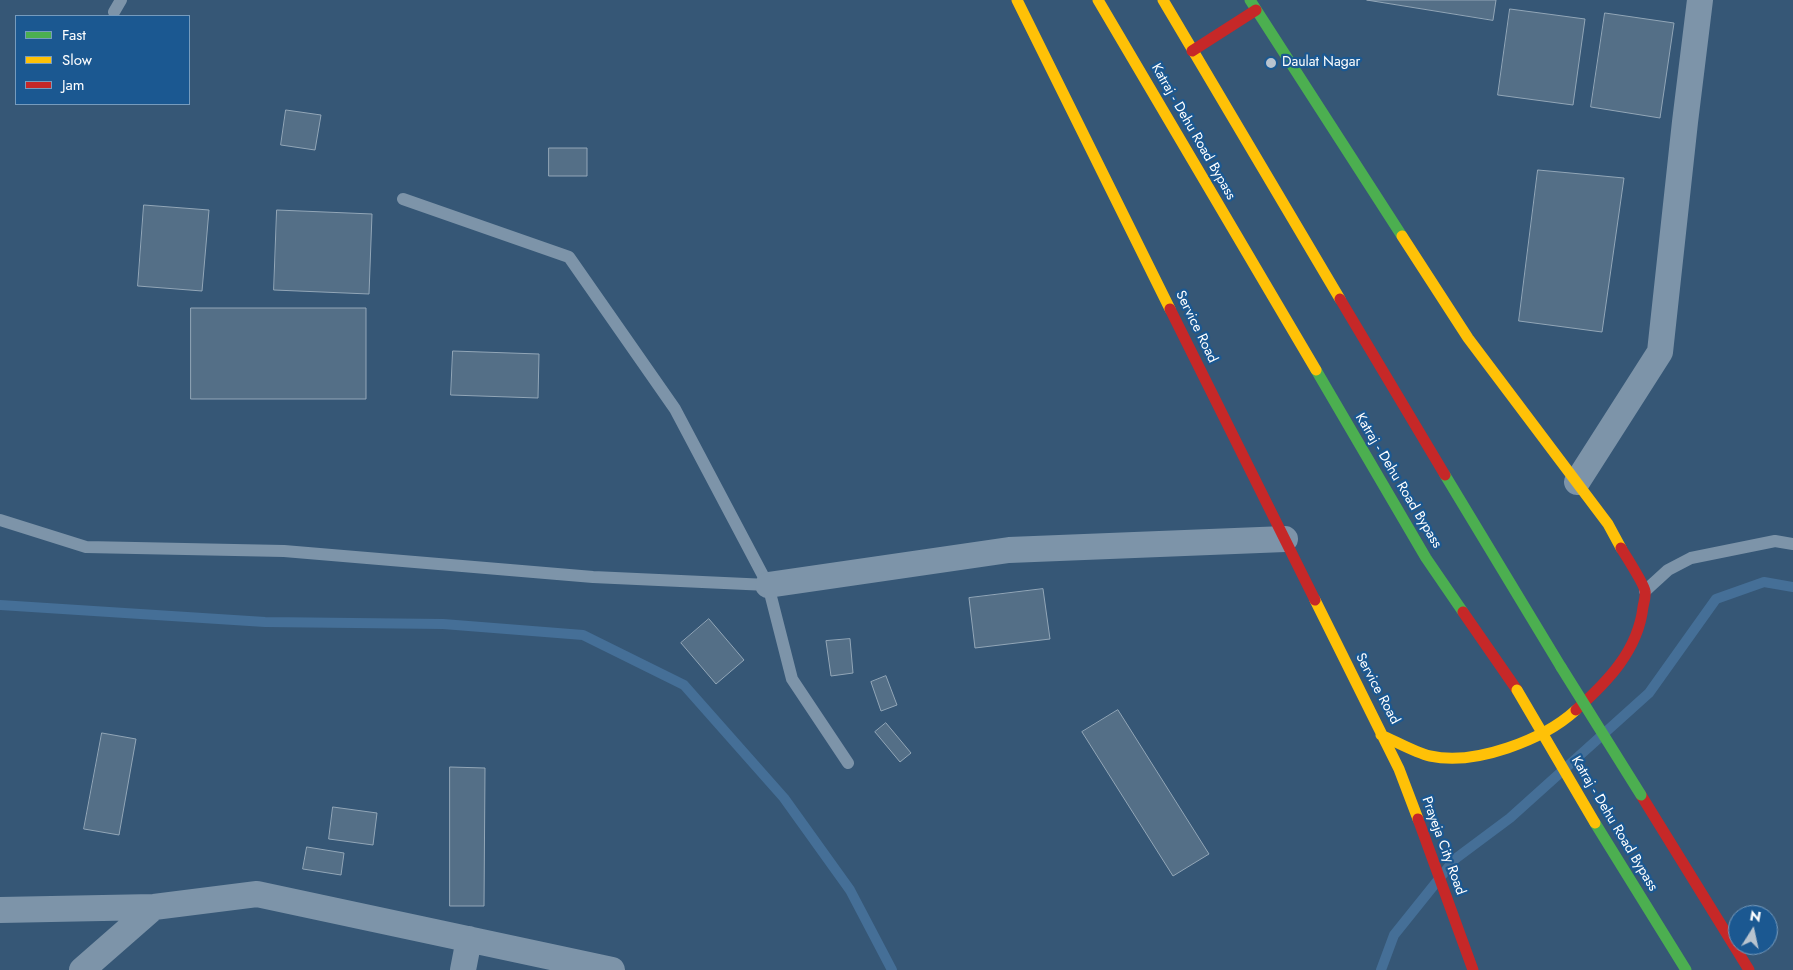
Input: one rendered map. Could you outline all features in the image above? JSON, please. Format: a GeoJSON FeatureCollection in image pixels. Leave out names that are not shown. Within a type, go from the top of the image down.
{"type":"FeatureCollection","features":[{"type":"Feature","properties":{"kind":"main road","name":"Service Road"},"geometry":{"type":"LineString","coordinates":[[1018,0],[1381,735],[1430,756],[1466,758],[1507,749],[1562,722],[1600,689],[1615,672],[1634,641],[1642,617],[1644,591]]}},
{"type":"Feature","properties":{"kind":"main road","name":"Katraj - Dehu Road Bypass"},"geometry":{"type":"LineString","coordinates":[[1098,0],[1426,558],[1517,690],[1595,823],[1686,970]]}},
{"type":"Feature","properties":{"kind":"main road"},"geometry":{"type":"LineString","coordinates":[[1163,0],[1471,520],[1749,970]]}},
{"type":"Feature","properties":{"kind":"main road"},"geometry":{"type":"LineString","coordinates":[[1192,51],[1253,5],[1468,338],[1608,524],[1644,591]]}},
{"type":"Feature","properties":{"kind":"main road","name":"Prayeja City Road"},"geometry":{"type":"LineString","coordinates":[[1381,735],[1399,769],[1473,970]]}},
{"type":"Feature","properties":{"kind":"street"},"geometry":{"type":"LineString","coordinates":[[1577,482],[1660,352],[1700,0]]}},
{"type":"Feature","properties":{"kind":"street"},"geometry":{"type":"LineString","coordinates":[[768,585],[1008,550],[1285,539]]}},
{"type":"Feature","properties":{"kind":"street"},"geometry":{"type":"LineString","coordinates":[[0,910],[154,907],[257,894],[612,970]]}},
{"type":"Feature","properties":{"kind":"street"},"geometry":{"type":"LineString","coordinates":[[82,970],[154,907]]}},
{"type":"Feature","properties":{"kind":"street"},"geometry":{"type":"LineString","coordinates":[[463,970],[469,939]]}},
{"type":"Feature","properties":{"kind":"lane"},"geometry":{"type":"LineString","coordinates":[[114,12],[121,0]]}},
{"type":"Feature","properties":{"kind":"lane"},"geometry":{"type":"LineString","coordinates":[[403,200],[569,257],[675,409],[768,585],[792,679],[848,763]]}},
{"type":"Feature","properties":{"kind":"lane"},"geometry":{"type":"LineString","coordinates":[[0,520],[86,547],[284,550],[593,577],[768,585]]}},
{"type":"Feature","properties":{"kind":"lane"},"geometry":{"type":"LineString","coordinates":[[1644,591],[1668,570],[1691,558],[1774,541],[1793,544]]}},
{"type":"Feature","properties":{"kind":"building"},"geometry":{"type":"Polygon","coordinates":[[[1367,0],[1496,0],[1493,20],[1367,0]]]}},
{"type":"Feature","properties":{"kind":"building"},"geometry":{"type":"Polygon","coordinates":[[[1510,9],[1585,19],[1573,105],[1498,95],[1510,9]]]}},
{"type":"Feature","properties":{"kind":"building"},"geometry":{"type":"Polygon","coordinates":[[[1605,13],[1674,23],[1660,118],[1591,107],[1605,13]]]}},
{"type":"Feature","properties":{"kind":"building"},"geometry":{"type":"Polygon","coordinates":[[[286,110],[321,115],[315,150],[281,145],[286,110]]]}},
{"type":"Feature","properties":{"kind":"building"},"geometry":{"type":"Polygon","coordinates":[[[549,148],[587,148],[587,176],[549,176],[549,148]]]}},
{"type":"Feature","properties":{"kind":"building"},"geometry":{"type":"Polygon","coordinates":[[[1538,170],[1624,178],[1602,332],[1519,321],[1538,170]]]}},
{"type":"Feature","properties":{"kind":"building"},"geometry":{"type":"Polygon","coordinates":[[[144,205],[209,210],[202,291],[138,286],[144,205]]]}},
{"type":"Feature","properties":{"kind":"building"},"geometry":{"type":"Polygon","coordinates":[[[277,210],[372,214],[369,294],[274,290],[277,210]]]}},
{"type":"Feature","properties":{"kind":"building"},"geometry":{"type":"Polygon","coordinates":[[[191,308],[366,308],[366,399],[191,399],[191,308]]]}},
{"type":"Feature","properties":{"kind":"building"},"geometry":{"type":"Polygon","coordinates":[[[453,351],[539,354],[538,398],[451,395],[453,351]]]}},
{"type":"Feature","properties":{"kind":"building"},"geometry":{"type":"Polygon","coordinates":[[[1043,589],[1050,639],[975,648],[969,598],[1043,589]]]}},
{"type":"Feature","properties":{"kind":"building"},"geometry":{"type":"Polygon","coordinates":[[[709,619],[744,660],[716,684],[681,643],[709,619]]]}},
{"type":"Feature","properties":{"kind":"building"},"geometry":{"type":"Polygon","coordinates":[[[850,639],[853,673],[831,676],[826,641],[850,639]]]}},
{"type":"Feature","properties":{"kind":"building"},"geometry":{"type":"Polygon","coordinates":[[[886,676],[897,705],[881,711],[871,682],[886,676]]]}},
{"type":"Feature","properties":{"kind":"building"},"geometry":{"type":"Polygon","coordinates":[[[1118,710],[1209,854],[1173,876],[1082,732],[1118,710]]]}},
{"type":"Feature","properties":{"kind":"building"},"geometry":{"type":"Polygon","coordinates":[[[886,723],[911,753],[900,762],[875,732],[886,723]]]}},
{"type":"Feature","properties":{"kind":"building"},"geometry":{"type":"Polygon","coordinates":[[[102,733],[136,739],[119,835],[84,829],[102,733]]]}},
{"type":"Feature","properties":{"kind":"building"},"geometry":{"type":"Polygon","coordinates":[[[450,767],[485,768],[484,906],[450,906],[450,767]]]}},
{"type":"Feature","properties":{"kind":"building"},"geometry":{"type":"Polygon","coordinates":[[[333,807],[377,813],[373,845],[329,839],[333,807]]]}},
{"type":"Feature","properties":{"kind":"building"},"geometry":{"type":"Polygon","coordinates":[[[307,847],[344,853],[341,875],[303,869],[307,847]]]}},
{"type":"Feature","properties":{"kind":"waterway"},"geometry":{"type":"LineString","coordinates":[[1381,970],[1394,935],[1455,859],[1510,818],[1649,693],[1716,599],[1764,582],[1793,587]]}},
{"type":"Feature","properties":{"kind":"waterway"},"geometry":{"type":"LineString","coordinates":[[0,605],[265,622],[443,624],[583,635],[684,685],[784,798],[850,890],[892,970]]}},
{"type":"Feature","properties":{"kind":"traffic: fast"},"geometry":{"type":"LineString","coordinates":[[1250,0],[1402,236]]}},
{"type":"Feature","properties":{"kind":"traffic: fast"},"geometry":{"type":"LineString","coordinates":[[1316,370],[1426,558],[1463,612]]}},
{"type":"Feature","properties":{"kind":"traffic: fast"},"geometry":{"type":"LineString","coordinates":[[1445,475],[1561,667]]}},
{"type":"Feature","properties":{"kind":"traffic: fast"},"geometry":{"type":"LineString","coordinates":[[1561,667],[1641,795]]}},
{"type":"Feature","properties":{"kind":"traffic: fast"},"geometry":{"type":"LineString","coordinates":[[1595,823],[1686,970]]}},
{"type":"Feature","properties":{"kind":"traffic: slow"},"geometry":{"type":"LineString","coordinates":[[1017,0],[1170,309]]}},
{"type":"Feature","properties":{"kind":"traffic: slow"},"geometry":{"type":"LineString","coordinates":[[1098,0],[1316,370]]}},
{"type":"Feature","properties":{"kind":"traffic: slow"},"geometry":{"type":"LineString","coordinates":[[1163,0],[1340,299]]}},
{"type":"Feature","properties":{"kind":"traffic: slow"},"geometry":{"type":"LineString","coordinates":[[1402,236],[1468,338],[1608,524],[1621,548]]}},
{"type":"Feature","properties":{"kind":"traffic: slow"},"geometry":{"type":"LineString","coordinates":[[1315,600],[1399,769],[1418,819]]}},
{"type":"Feature","properties":{"kind":"traffic: slow"},"geometry":{"type":"LineString","coordinates":[[1517,690],[1595,823]]}},
{"type":"Feature","properties":{"kind":"traffic: slow"},"geometry":{"type":"LineString","coordinates":[[1381,735],[1412,750],[1430,756],[1448,758],[1467,757],[1487,754],[1527,740],[1546,731],[1576,710]]}},
{"type":"Feature","properties":{"kind":"traffic: jam"},"geometry":{"type":"LineString","coordinates":[[1192,51],[1256,10]]}},
{"type":"Feature","properties":{"kind":"traffic: jam"},"geometry":{"type":"LineString","coordinates":[[1340,299],[1445,475]]}},
{"type":"Feature","properties":{"kind":"traffic: jam"},"geometry":{"type":"LineString","coordinates":[[1170,309],[1315,600]]}},
{"type":"Feature","properties":{"kind":"traffic: jam"},"geometry":{"type":"LineString","coordinates":[[1576,710],[1610,677],[1628,652],[1640,623],[1645,599],[1644,587],[1621,548]]}},
{"type":"Feature","properties":{"kind":"traffic: jam"},"geometry":{"type":"LineString","coordinates":[[1463,612],[1517,690]]}},
{"type":"Feature","properties":{"kind":"traffic: jam"},"geometry":{"type":"LineString","coordinates":[[1641,795],[1749,970]]}},
{"type":"Feature","properties":{"kind":"traffic: jam"},"geometry":{"type":"LineString","coordinates":[[1418,819],[1473,970]]}},
{"type":"Feature","properties":{"kind":"place","name":"Daulat Nagar"},"geometry":{"type":"Point","coordinates":[1271,63]}}]}
